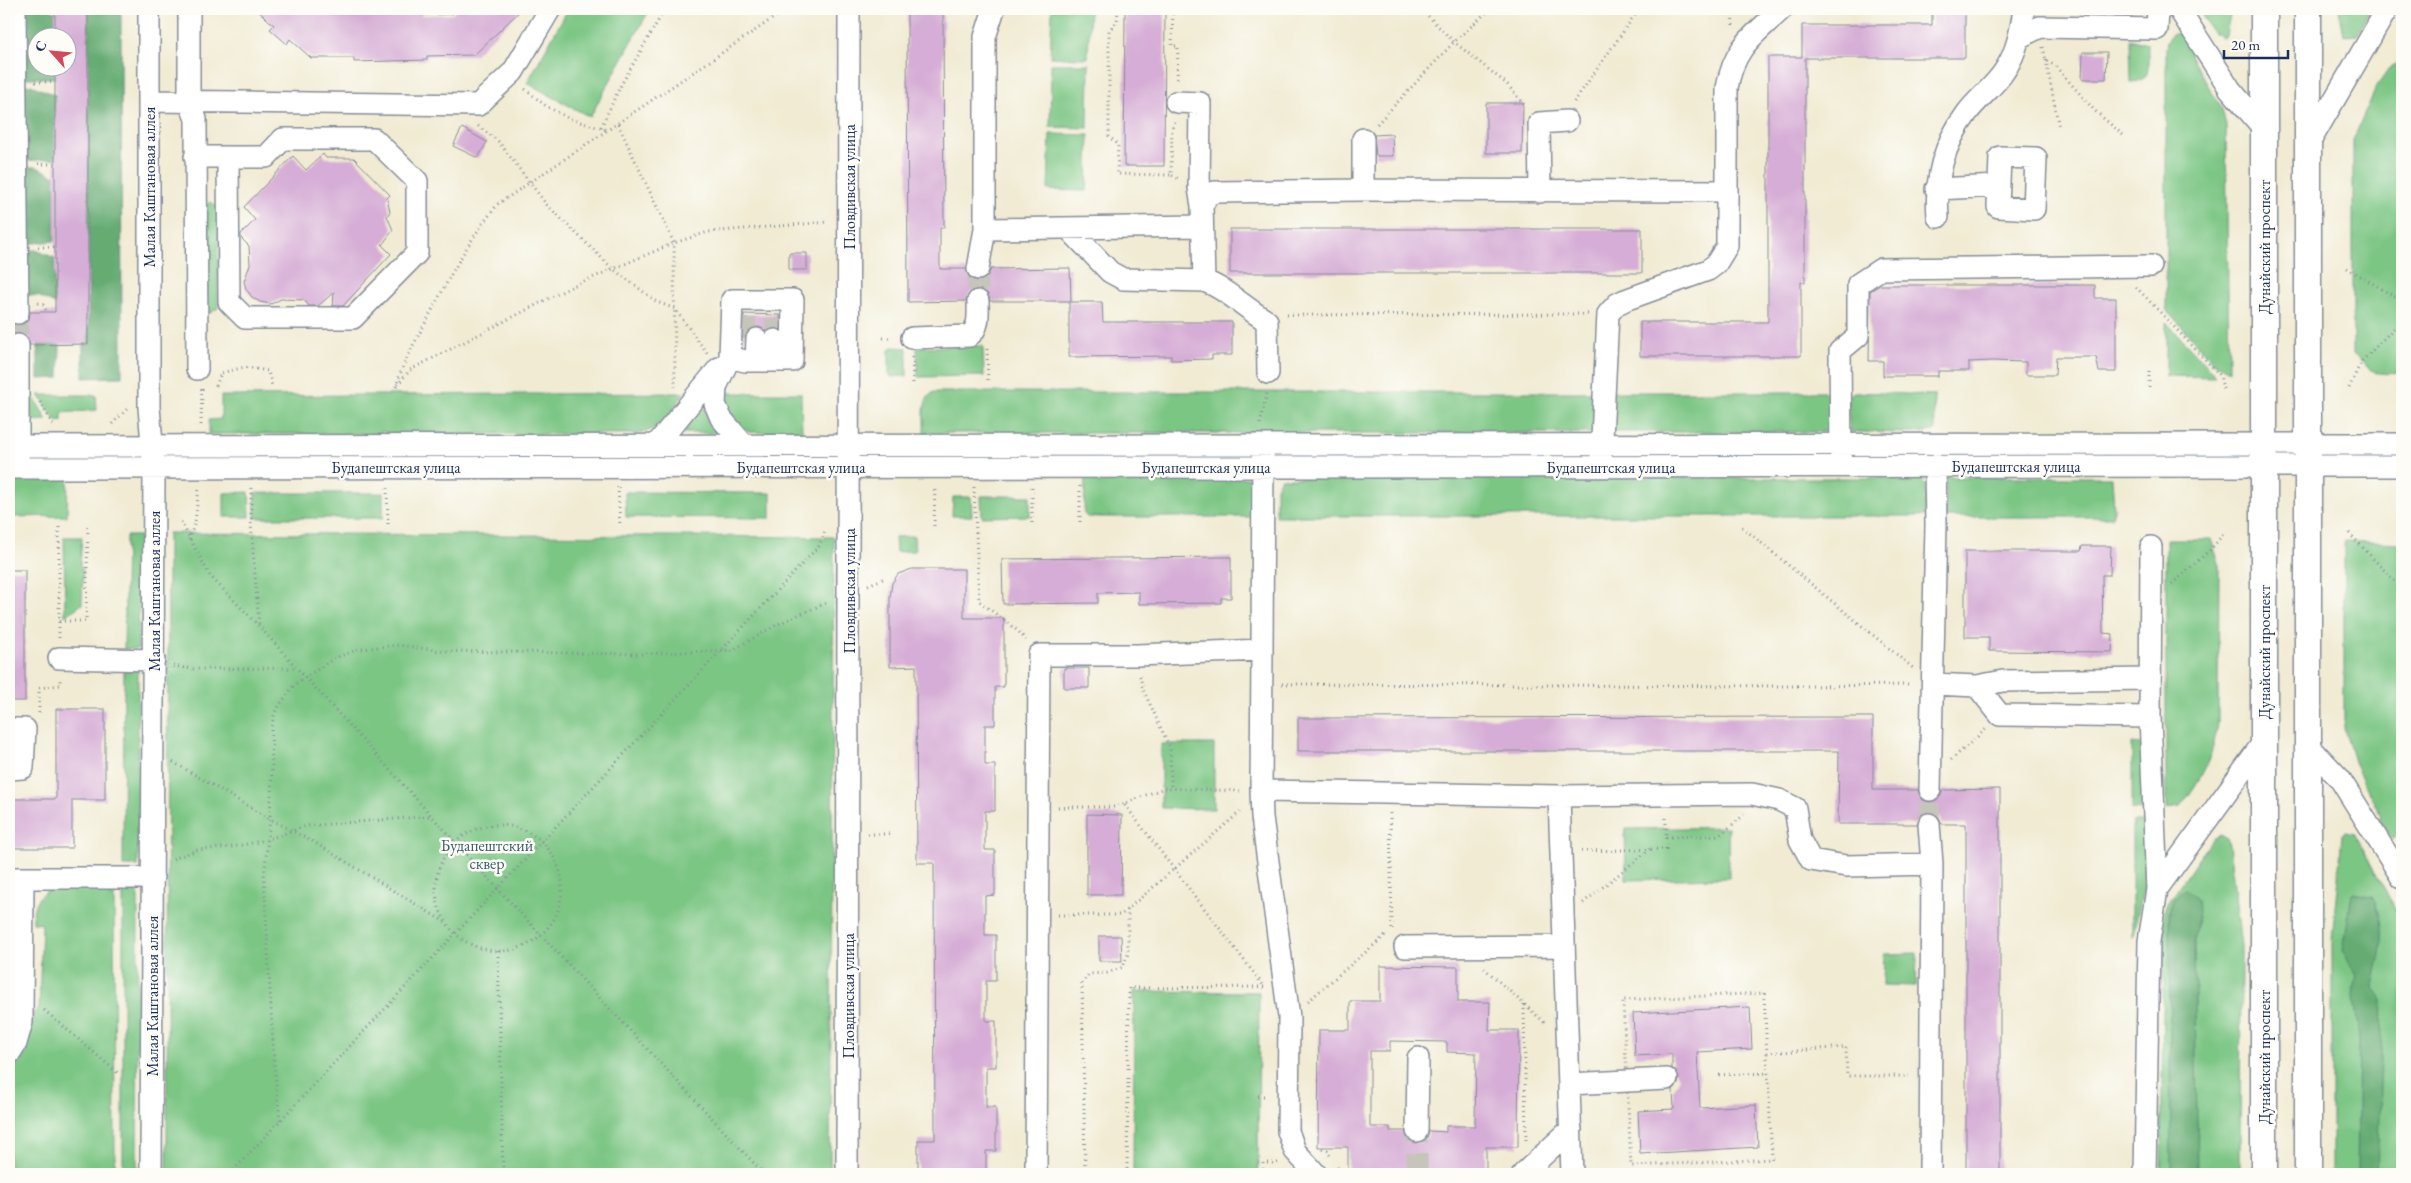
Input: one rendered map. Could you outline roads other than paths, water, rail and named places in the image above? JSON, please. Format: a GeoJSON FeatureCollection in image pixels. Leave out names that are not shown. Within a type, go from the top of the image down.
{"type":"FeatureCollection","features":[{"type":"Feature","properties":{"kind":"main road","name":"Дунайский проспект"},"geometry":{"type":"LineString","coordinates":[[2264,9],[2264,1174]]}},
{"type":"Feature","properties":{"kind":"main road"},"geometry":{"type":"LineString","coordinates":[[2308,9],[2308,1174]]}},
{"type":"Feature","properties":{"kind":"street"},"geometry":{"type":"LineString","coordinates":[[15,9],[13,270],[18,313]]}},
{"type":"Feature","properties":{"kind":"street","name":"Малая Каштановая аллея"},"geometry":{"type":"LineString","coordinates":[[149,9],[151,446],[154,468],[159,662],[160,871],[151,1174]]}},
{"type":"Feature","properties":{"kind":"street"},"geometry":{"type":"LineString","coordinates":[[189,9],[189,101],[196,119],[199,377]]}},
{"type":"Feature","properties":{"kind":"street"},"geometry":{"type":"LineString","coordinates":[[149,101],[478,105],[513,72],[550,9]]}},
{"type":"Feature","properties":{"kind":"street","name":"Пловдивская улица"},"geometry":{"type":"LineString","coordinates":[[847,1174],[850,467],[849,9]]}},
{"type":"Feature","properties":{"kind":"street"},"geometry":{"type":"LineString","coordinates":[[978,269],[985,229],[985,37],[994,9]]}},
{"type":"Feature","properties":{"kind":"street"},"geometry":{"type":"LineString","coordinates":[[1601,467],[1608,314],[1617,304],[1625,300],[1708,270],[1716,264],[1727,246],[1727,88],[1733,61],[1748,41],[1782,9]]}},
{"type":"Feature","properties":{"kind":"street"},"geometry":{"type":"LineString","coordinates":[[2025,9],[2040,27]]}},
{"type":"Feature","properties":{"kind":"street"},"geometry":{"type":"LineString","coordinates":[[1938,217],[1936,189],[1939,170],[1959,125],[1967,112],[2006,70],[2020,37],[2025,9]]}},
{"type":"Feature","properties":{"kind":"street"},"geometry":{"type":"LineString","coordinates":[[2020,37],[2040,27],[2157,29],[2158,9]]}},
{"type":"Feature","properties":{"kind":"street"},"geometry":{"type":"LineString","coordinates":[[2179,9],[2230,89],[2264,129]]}},
{"type":"Feature","properties":{"kind":"street"},"geometry":{"type":"LineString","coordinates":[[2308,144],[2387,9]]}},
{"type":"Feature","properties":{"kind":"street"},"geometry":{"type":"LineString","coordinates":[[1176,102],[1200,103],[1199,188],[1204,281]]}},
{"type":"Feature","properties":{"kind":"street"},"geometry":{"type":"LineString","coordinates":[[1540,192],[1539,123],[1567,121]]}},
{"type":"Feature","properties":{"kind":"street"},"geometry":{"type":"LineString","coordinates":[[195,157],[228,157],[266,157],[283,139],[374,139],[416,181],[417,253],[353,318],[245,318],[228,302],[228,157]]}},
{"type":"Feature","properties":{"kind":"street"},"geometry":{"type":"LineString","coordinates":[[1362,139],[1363,190]]}},
{"type":"Feature","properties":{"kind":"street"},"geometry":{"type":"LineString","coordinates":[[1936,189],[1999,186]]}},
{"type":"Feature","properties":{"kind":"street"},"geometry":{"type":"LineString","coordinates":[[1202,216],[1208,195],[1215,192],[1363,190],[1540,192],[1727,191]]}},
{"type":"Feature","properties":{"kind":"street"},"geometry":{"type":"LineString","coordinates":[[985,229],[1068,228],[1202,216]]}},
{"type":"Feature","properties":{"kind":"street"},"geometry":{"type":"LineString","coordinates":[[1068,228],[1110,272],[1123,279],[1204,281],[1214,284],[1248,310],[1267,321],[1268,379]]}},
{"type":"Feature","properties":{"kind":"street"},"geometry":{"type":"LineString","coordinates":[[1841,466],[1840,351],[1858,336],[1858,284],[1881,269],[2151,266]]}},
{"type":"Feature","properties":{"kind":"street"},"geometry":{"type":"LineString","coordinates":[[656,445],[720,367],[747,360],[792,361],[794,300],[762,307],[732,300],[747,360]]}},
{"type":"Feature","properties":{"kind":"street"},"geometry":{"type":"LineString","coordinates":[[912,338],[956,338],[969,336],[974,332],[978,323],[978,301]]}},
{"type":"Feature","properties":{"kind":"street"},"geometry":{"type":"LineString","coordinates":[[744,445],[721,418],[715,404],[716,387],[747,360],[761,339],[747,360]]}},
{"type":"Feature","properties":{"kind":"street"},"geometry":{"type":"LineString","coordinates":[[13,468],[18,345]]}},
{"type":"Feature","properties":{"kind":"street","name":"Будапештская улица"},"geometry":{"type":"LineString","coordinates":[[13,446],[1841,444],[2308,455],[2402,466]]}},
{"type":"Feature","properties":{"kind":"street","name":"Будапештская улица"},"geometry":{"type":"LineString","coordinates":[[2308,455],[2402,444]]}},
{"type":"Feature","properties":{"kind":"street"},"geometry":{"type":"LineString","coordinates":[[1263,445],[1262,817],[1289,1017],[1288,1132],[1295,1151],[1316,1174]]}},
{"type":"Feature","properties":{"kind":"street","name":"Будапештская улица"},"geometry":{"type":"LineString","coordinates":[[13,468],[1935,466],[2264,454]]}},
{"type":"Feature","properties":{"kind":"street"},"geometry":{"type":"LineString","coordinates":[[1930,782],[1925,684],[1935,466]]}},
{"type":"Feature","properties":{"kind":"street"},"geometry":{"type":"LineString","coordinates":[[2145,1174],[2149,941],[2158,888],[2150,718],[2151,547]]}},
{"type":"Feature","properties":{"kind":"street"},"geometry":{"type":"LineString","coordinates":[[1036,1174],[1039,655],[1137,655],[1262,650]]}},
{"type":"Feature","properties":{"kind":"street"},"geometry":{"type":"LineString","coordinates":[[60,658],[159,662]]}},
{"type":"Feature","properties":{"kind":"street"},"geometry":{"type":"LineString","coordinates":[[1925,684],[1977,686],[2003,681],[2150,679]]}},
{"type":"Feature","properties":{"kind":"street"},"geometry":{"type":"LineString","coordinates":[[1977,686],[2000,715],[2150,718]]}},
{"type":"Feature","properties":{"kind":"street"},"geometry":{"type":"LineString","coordinates":[[9,769],[23,768],[17,729]]}},
{"type":"Feature","properties":{"kind":"street"},"geometry":{"type":"LineString","coordinates":[[2158,888],[2265,740]]}},
{"type":"Feature","properties":{"kind":"street"},"geometry":{"type":"LineString","coordinates":[[2308,744],[2340,779],[2402,878]]}},
{"type":"Feature","properties":{"kind":"street"},"geometry":{"type":"LineString","coordinates":[[1261,791],[1559,796],[1752,794],[1779,800],[1795,808],[1800,840],[1811,860],[1846,866],[1932,864]]}},
{"type":"Feature","properties":{"kind":"street"},"geometry":{"type":"LineString","coordinates":[[1559,796],[1572,1174]]}},
{"type":"Feature","properties":{"kind":"street"},"geometry":{"type":"LineString","coordinates":[[1929,824],[1932,864],[1930,1174]]}},
{"type":"Feature","properties":{"kind":"street"},"geometry":{"type":"LineString","coordinates":[[9,1054],[16,1042],[22,1022],[16,878],[160,871]]}},
{"type":"Feature","properties":{"kind":"street"},"geometry":{"type":"LineString","coordinates":[[1405,947],[1564,946]]}},
{"type":"Feature","properties":{"kind":"street"},"geometry":{"type":"LineString","coordinates":[[1417,1131],[1418,1058]]}},
{"type":"Feature","properties":{"kind":"street"},"geometry":{"type":"LineString","coordinates":[[1569,1084],[1667,1079]]}},
{"type":"Feature","properties":{"kind":"street"},"geometry":{"type":"LineString","coordinates":[[1529,1168],[1571,1129]]}},
{"type":"Feature","properties":{"kind":"tunnel"},"geometry":{"type":"LineString","coordinates":[[978,269],[978,301]]}},
{"type":"Feature","properties":{"kind":"tunnel"},"geometry":{"type":"LineString","coordinates":[[18,313],[18,345]]}},
{"type":"Feature","properties":{"kind":"tunnel"},"geometry":{"type":"LineString","coordinates":[[745,339],[746,314]]}},
{"type":"Feature","properties":{"kind":"tunnel"},"geometry":{"type":"LineString","coordinates":[[775,340],[776,315]]}},
{"type":"Feature","properties":{"kind":"tunnel"},"geometry":{"type":"LineString","coordinates":[[1929,824],[1930,790]]}},
{"type":"Feature","properties":{"kind":"tunnel"},"geometry":{"type":"LineString","coordinates":[[1417,1131],[1417,1174]]}},
{"type":"Feature","properties":{"kind":"park label","name":"Будапештский сквер"},"geometry":{"type":"Point","coordinates":[487,854]}}]}
